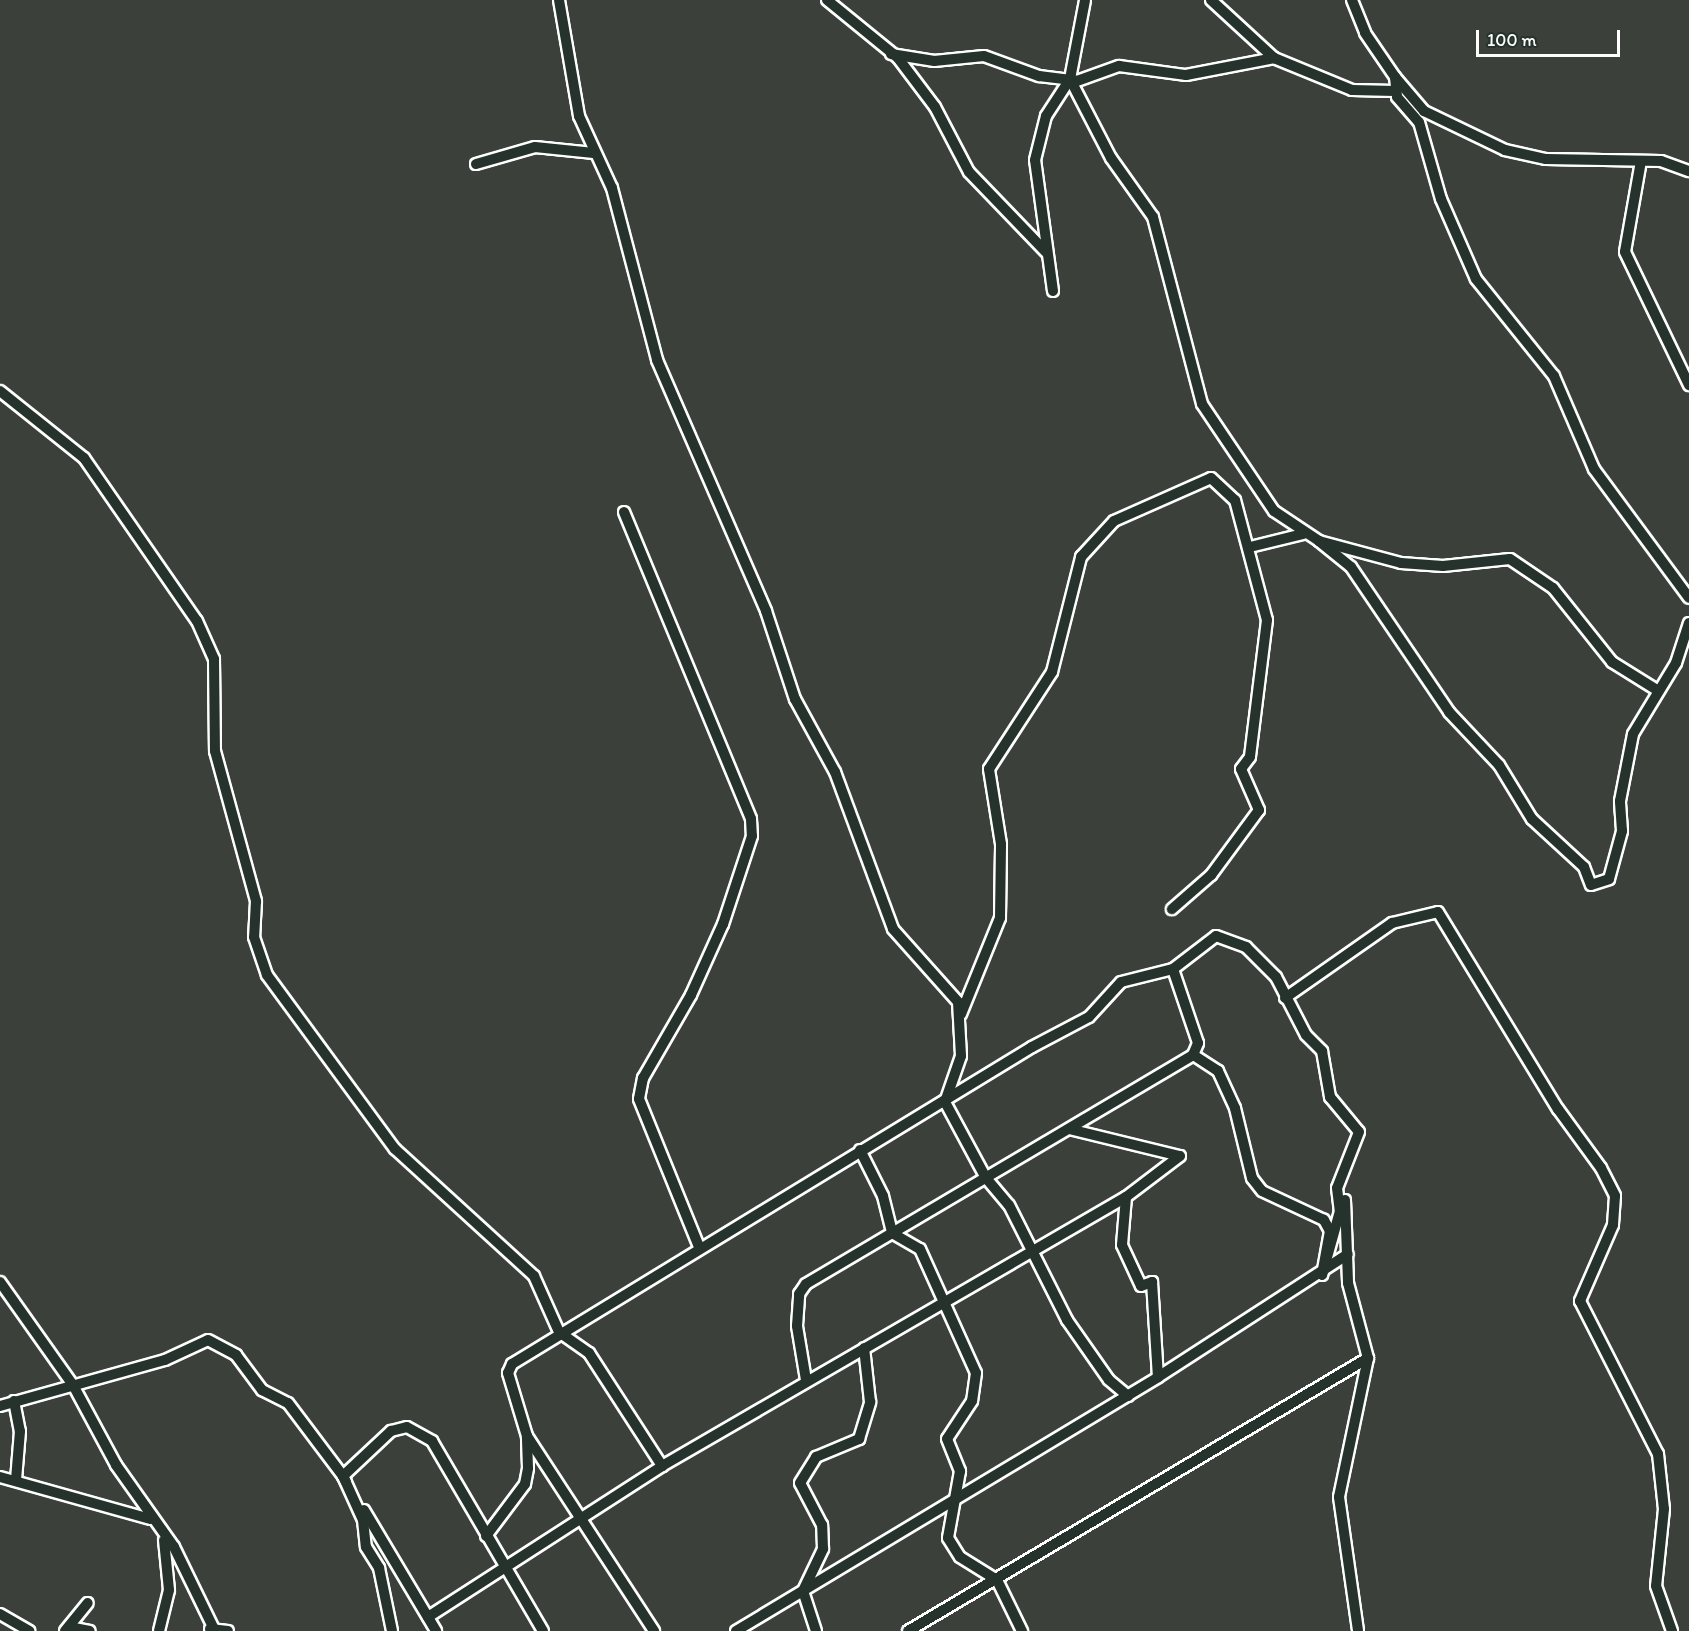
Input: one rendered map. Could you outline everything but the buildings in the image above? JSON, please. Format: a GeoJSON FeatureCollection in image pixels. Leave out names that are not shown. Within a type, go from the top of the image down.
{"type":"FeatureCollection","features":[{"type":"Feature","properties":{"kind":"street"},"geometry":{"type":"LineString","coordinates":[[559,0],[579,116],[612,188],[657,360],[766,610],[795,699],[834,772],[893,929],[958,1002],[960,1017],[958,1077],[945,1102]]}},
{"type":"Feature","properties":{"kind":"street"},"geometry":{"type":"LineString","coordinates":[[828,0],[891,54],[935,107],[969,172],[1046,252]]}},
{"type":"Feature","properties":{"kind":"street"},"geometry":{"type":"LineString","coordinates":[[1053,291],[1035,160],[1046,116],[1070,79],[1085,0]]}},
{"type":"Feature","properties":{"kind":"street"},"geometry":{"type":"LineString","coordinates":[[1211,0],[1274,58],[1352,90],[1395,91]]}},
{"type":"Feature","properties":{"kind":"street"},"geometry":{"type":"LineString","coordinates":[[1352,0],[1365,33],[1395,77],[1424,111],[1505,150],[1546,159],[1641,161],[1689,171]]}},
{"type":"Feature","properties":{"kind":"street"},"geometry":{"type":"LineString","coordinates":[[891,54],[934,61],[984,56],[1039,75],[1070,79],[1119,66],[1186,75],[1274,58]]}},
{"type":"Feature","properties":{"kind":"street"},"geometry":{"type":"LineString","coordinates":[[1395,77],[1395,91],[1419,122],[1441,199],[1476,279],[1554,376],[1594,469],[1689,598]]}},
{"type":"Feature","properties":{"kind":"street"},"geometry":{"type":"LineString","coordinates":[[1070,79],[1111,158],[1153,217],[1202,404],[1265,500],[1303,534],[1319,541],[1401,563],[1443,566],[1510,559],[1553,588],[1612,662],[1657,690]]}},
{"type":"Feature","properties":{"kind":"street"},"geometry":{"type":"LineString","coordinates":[[476,164],[535,147],[594,153]]}},
{"type":"Feature","properties":{"kind":"street"},"geometry":{"type":"LineString","coordinates":[[1641,161],[1625,252],[1689,385]]}},
{"type":"Feature","properties":{"kind":"street"},"geometry":{"type":"LineString","coordinates":[[0,391],[84,458],[191,611],[214,658],[215,751],[256,900],[254,937],[267,975],[394,1149],[534,1276],[559,1332],[589,1353],[662,1466]]}},
{"type":"Feature","properties":{"kind":"street"},"geometry":{"type":"LineString","coordinates":[[960,1017],[1000,918],[1001,844],[989,769],[1052,672],[1082,557],[1114,521],[1211,478],[1235,500],[1250,547],[1267,620],[1250,757],[1241,769],[1259,810],[1211,875],[1172,909]]}},
{"type":"Feature","properties":{"kind":"street"},"geometry":{"type":"LineString","coordinates":[[624,512],[751,819],[752,836],[723,924],[691,996],[643,1078],[639,1098],[699,1247]]}},
{"type":"Feature","properties":{"kind":"street"},"geometry":{"type":"LineString","coordinates":[[1250,547],[1303,534]]}},
{"type":"Feature","properties":{"kind":"street"},"geometry":{"type":"LineString","coordinates":[[1319,541],[1351,567],[1449,712],[1499,765],[1532,819],[1584,867],[1591,885],[1609,879],[1622,831],[1620,801],[1633,734],[1657,690],[1676,663],[1689,623]]}},
{"type":"Feature","properties":{"kind":"street"},"geometry":{"type":"LineString","coordinates":[[1285,998],[1392,923],[1438,912],[1552,1099],[1601,1168],[1615,1196],[1613,1225],[1587,1275],[1580,1301],[1658,1454],[1664,1509],[1656,1586],[1672,1631]]}},
{"type":"Feature","properties":{"kind":"street"},"geometry":{"type":"LineString","coordinates":[[486,1536],[525,1484],[526,1436],[509,1368],[559,1332],[699,1247],[1089,1017],[1121,982],[1173,969],[1194,948],[1216,936],[1227,938],[1246,947],[1276,977],[1285,998],[1322,1052],[1330,1097],[1359,1132],[1342,1179],[1340,1211],[1322,1275]]}},
{"type":"Feature","properties":{"kind":"street"},"geometry":{"type":"LineString","coordinates":[[806,1380],[797,1326],[799,1293],[816,1278],[1193,1055],[1198,1043],[1173,969]]}},
{"type":"Feature","properties":{"kind":"street"},"geometry":{"type":"LineString","coordinates":[[1193,1055],[1218,1071],[1235,1108],[1252,1178],[1262,1191],[1324,1220],[1330,1232],[1322,1275]]}},
{"type":"Feature","properties":{"kind":"street"},"geometry":{"type":"LineString","coordinates":[[945,1102],[986,1178],[1009,1205],[1031,1254],[1089,1354],[1128,1396]]}},
{"type":"Feature","properties":{"kind":"street"},"geometry":{"type":"LineString","coordinates":[[428,1617],[662,1466],[806,1380],[947,1304],[1126,1197],[1180,1156],[1069,1130]]}},
{"type":"Feature","properties":{"kind":"street"},"geometry":{"type":"LineString","coordinates":[[860,1150],[883,1196],[892,1233],[920,1249],[947,1304],[976,1373],[972,1401],[947,1439],[960,1471],[959,1498],[948,1538],[960,1557],[997,1580],[1022,1631]]}},
{"type":"Feature","properties":{"kind":"street"},"geometry":{"type":"LineString","coordinates":[[1342,1179],[1348,1283],[1368,1358],[1339,1497],[1358,1631]]}},
{"type":"Feature","properties":{"kind":"street"},"geometry":{"type":"LineString","coordinates":[[1126,1197],[1122,1245],[1141,1286],[1152,1282],[1158,1377]]}},
{"type":"Feature","properties":{"kind":"street"},"geometry":{"type":"LineString","coordinates":[[736,1631],[1128,1396],[1322,1275],[1348,1254]]}},
{"type":"Feature","properties":{"kind":"street"},"geometry":{"type":"LineString","coordinates":[[0,1282],[73,1385],[150,1519],[174,1547],[212,1630],[228,1631]]}},
{"type":"Feature","properties":{"kind":"street"},"geometry":{"type":"LineString","coordinates":[[0,1406],[165,1360],[208,1340],[236,1355],[262,1390],[288,1403],[343,1476],[436,1631]]}},
{"type":"Feature","properties":{"kind":"street"},"geometry":{"type":"LineString","coordinates":[[816,1631],[803,1591],[823,1549],[822,1525],[800,1483],[816,1456],[859,1439],[870,1402],[864,1348]]}},
{"type":"Feature","properties":{"kind":"street"},"geometry":{"type":"LineString","coordinates":[[908,1631],[1368,1358]]}},
{"type":"Feature","properties":{"kind":"street"},"geometry":{"type":"LineString","coordinates":[[14,1401],[20,1431],[16,1480]]}},
{"type":"Feature","properties":{"kind":"street"},"geometry":{"type":"LineString","coordinates":[[343,1476],[380,1436],[407,1427],[419,1432],[442,1456],[486,1536],[543,1631]]}},
{"type":"Feature","properties":{"kind":"street"},"geometry":{"type":"LineString","coordinates":[[526,1436],[584,1517],[654,1631]]}},
{"type":"Feature","properties":{"kind":"street"},"geometry":{"type":"LineString","coordinates":[[343,1476],[363,1520],[366,1547],[379,1568],[392,1631]]}},
{"type":"Feature","properties":{"kind":"street"},"geometry":{"type":"LineString","coordinates":[[0,1477],[150,1519]]}},
{"type":"Feature","properties":{"kind":"street"},"geometry":{"type":"LineString","coordinates":[[159,1631],[169,1590],[168,1549],[160,1531]]}},
{"type":"Feature","properties":{"kind":"street"},"geometry":{"type":"LineString","coordinates":[[67,1629],[88,1603]]}},
{"type":"Feature","properties":{"kind":"street"},"geometry":{"type":"LineString","coordinates":[[0,1614],[29,1631]]}},
{"type":"Feature","properties":{"kind":"street"},"geometry":{"type":"LineString","coordinates":[[67,1629],[90,1631]]}}]}
